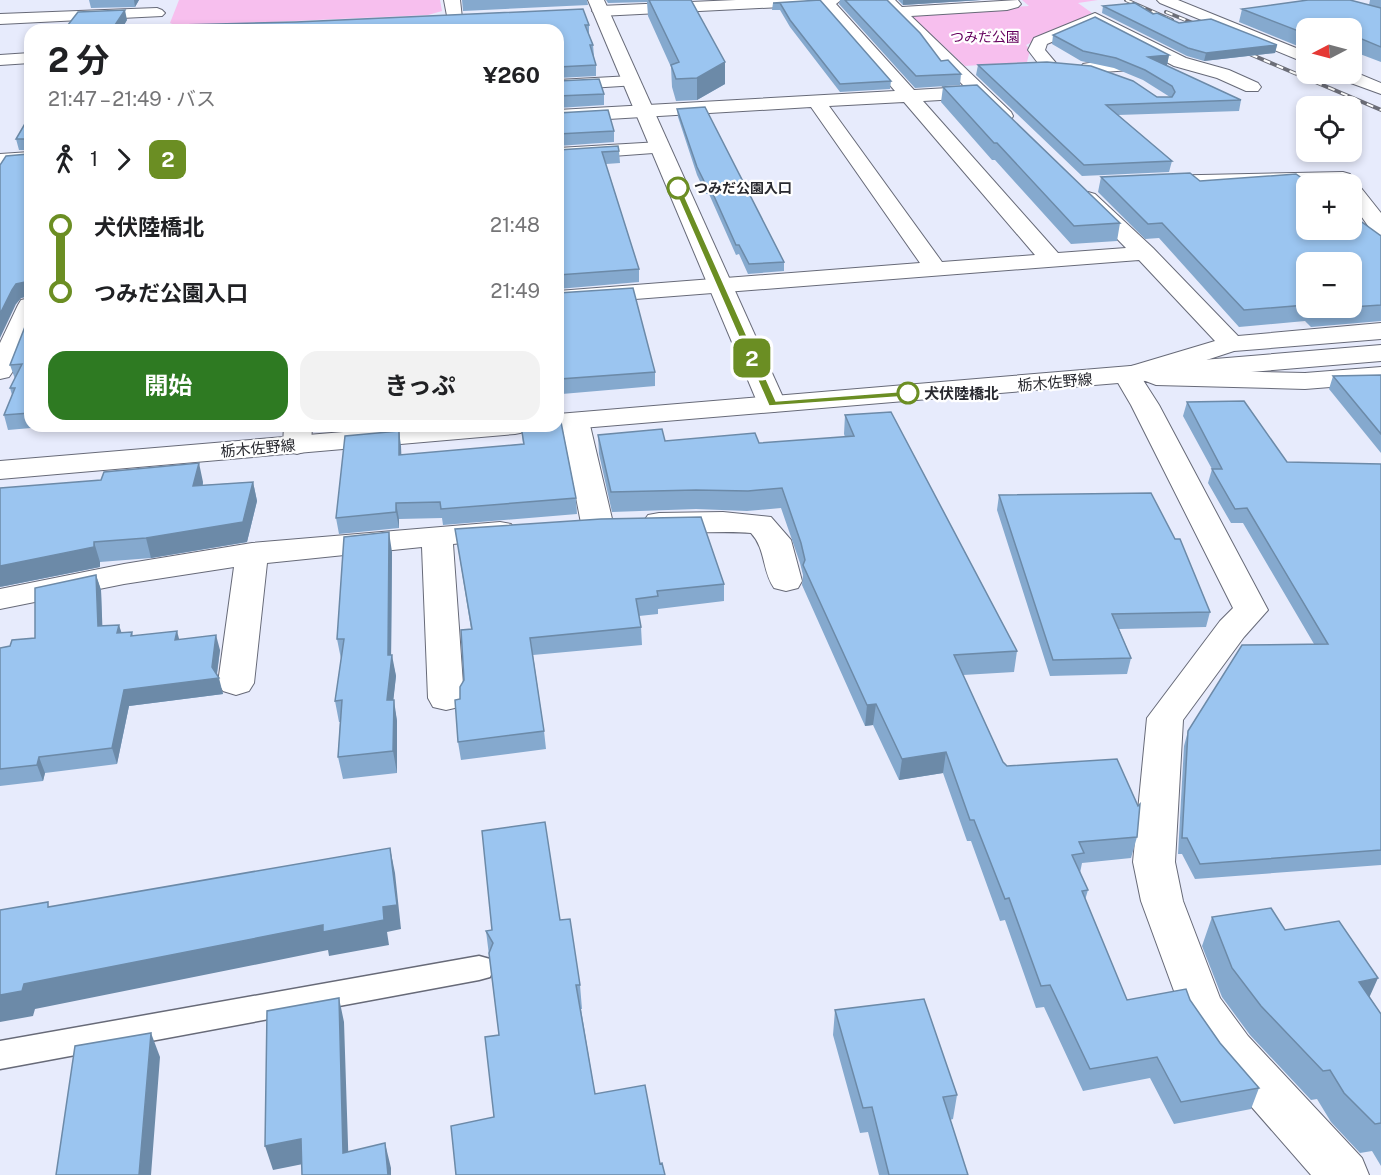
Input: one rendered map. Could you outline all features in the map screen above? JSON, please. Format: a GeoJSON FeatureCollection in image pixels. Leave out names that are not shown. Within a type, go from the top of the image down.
{"type":"FeatureCollection","features":[{"type":"Feature","properties":{"kind":"street"},"geometry":{"type":"LineString","coordinates":[[22,19],[34,0]]}},
{"type":"Feature","properties":{"kind":"street"},"geometry":{"type":"LineString","coordinates":[[452,0],[454,18]]}},
{"type":"Feature","properties":{"kind":"street"},"geometry":{"type":"LineString","coordinates":[[825,0],[1053,260]]}},
{"type":"Feature","properties":{"kind":"street"},"geometry":{"type":"LineString","coordinates":[[772,404],[631,81],[595,8],[832,0]]}},
{"type":"Feature","properties":{"kind":"street"},"geometry":{"type":"LineString","coordinates":[[892,6],[1007,5],[1013,3],[1010,0]]}},
{"type":"Feature","properties":{"kind":"street"},"geometry":{"type":"LineString","coordinates":[[1166,0],[1296,54]]}},
{"type":"Feature","properties":{"kind":"street"},"geometry":{"type":"LineString","coordinates":[[892,6],[1019,131]]}},
{"type":"Feature","properties":{"kind":"street"},"geometry":{"type":"LineString","coordinates":[[0,20],[160,7],[153,24]]}},
{"type":"Feature","properties":{"kind":"street"},"geometry":{"type":"LineString","coordinates":[[1204,16],[1233,12],[1296,37]]}},
{"type":"Feature","properties":{"kind":"street"},"geometry":{"type":"LineString","coordinates":[[1047,63],[1036,50],[1040,41],[1095,18],[1180,62],[1223,74],[1252,87]]}},
{"type":"Feature","properties":{"kind":"street"},"geometry":{"type":"LineString","coordinates":[[0,60],[24,58]]}},
{"type":"Feature","properties":{"kind":"street"},"geometry":{"type":"LineString","coordinates":[[1024,65],[1047,63],[1089,68],[1180,62]]}},
{"type":"Feature","properties":{"kind":"street"},"geometry":{"type":"LineString","coordinates":[[1362,63],[1381,71]]}},
{"type":"Feature","properties":{"kind":"street"},"geometry":{"type":"LineString","coordinates":[[955,69],[978,68]]}},
{"type":"Feature","properties":{"kind":"street"},"geometry":{"type":"LineString","coordinates":[[1089,68],[1136,84]]}},
{"type":"Feature","properties":{"kind":"street"},"geometry":{"type":"LineString","coordinates":[[564,85],[631,81]]}},
{"type":"Feature","properties":{"kind":"street"},"geometry":{"type":"LineString","coordinates":[[1362,82],[1381,89]]}},
{"type":"Feature","properties":{"kind":"street"},"geometry":{"type":"LineString","coordinates":[[564,116],[979,92]]}},
{"type":"Feature","properties":{"kind":"street"},"geometry":{"type":"LineString","coordinates":[[817,102],[936,270]]}},
{"type":"Feature","properties":{"kind":"street"},"geometry":{"type":"LineString","coordinates":[[564,154],[660,148]]}},
{"type":"Feature","properties":{"kind":"street"},"geometry":{"type":"LineString","coordinates":[[0,160],[24,158]]}},
{"type":"Feature","properties":{"kind":"street"},"geometry":{"type":"LineString","coordinates":[[1131,183],[1296,178]]}},
{"type":"Feature","properties":{"kind":"street"},"geometry":{"type":"LineString","coordinates":[[1097,184],[1074,185],[1145,253],[1232,344]]}},
{"type":"Feature","properties":{"kind":"street"},"geometry":{"type":"LineString","coordinates":[[1362,202],[1381,228]]}},
{"type":"Feature","properties":{"kind":"street"},"geometry":{"type":"LineString","coordinates":[[564,298],[1145,253]]}},
{"type":"Feature","properties":{"kind":"street"},"geometry":{"type":"LineString","coordinates":[[1127,376],[1232,344],[1381,331]]}},
{"type":"Feature","properties":{"kind":"street"},"geometry":{"type":"LineString","coordinates":[[0,371],[23,337]]}},
{"type":"Feature","properties":{"kind":"street","name":"栃木佐野線"},"geometry":{"type":"LineString","coordinates":[[567,422],[1381,353]]}},
{"type":"Feature","properties":{"kind":"street"},"geometry":{"type":"LineString","coordinates":[[1127,376],[1305,381],[1381,375]]}},
{"type":"Feature","properties":{"kind":"street"},"geometry":{"type":"LineString","coordinates":[[1127,376],[1145,405],[1251,610],[1232,628],[1165,718],[1154,862],[1162,901],[1201,1007],[1230,1050],[1344,1175]]}},
{"type":"Feature","properties":{"kind":"street"},"geometry":{"type":"LineString","coordinates":[[567,422],[616,523]]}},
{"type":"Feature","properties":{"kind":"street","name":"栃木佐野線"},"geometry":{"type":"LineString","coordinates":[[0,470],[297,435],[370,432]]}},
{"type":"Feature","properties":{"kind":"street"},"geometry":{"type":"LineString","coordinates":[[564,526],[723,521],[760,524],[775,540],[786,581]]}},
{"type":"Feature","properties":{"kind":"street"},"geometry":{"type":"LineString","coordinates":[[0,599],[167,565],[252,554],[531,528]]}},
{"type":"Feature","properties":{"kind":"street"},"geometry":{"type":"LineString","coordinates":[[436,536],[446,698]]}},
{"type":"Feature","properties":{"kind":"street"},"geometry":{"type":"LineString","coordinates":[[236,683],[252,554]]}},
{"type":"Feature","properties":{"kind":"lane"},"geometry":{"type":"LineString","coordinates":[[0,1055],[479,968]]}},
{"type":"Feature","properties":{"kind":"green space"},"geometry":{"type":"Polygon","coordinates":[[[179,0],[440,0],[442,11],[428,15],[223,24],[170,23],[179,0]]]}},
{"type":"Feature","properties":{"kind":"green space","name":"つみだ公園"},"geometry":{"type":"Polygon","coordinates":[[[1022,0],[1098,0],[1078,3],[1092,13],[1026,45],[1030,50],[1027,62],[965,66],[909,14],[1029,6],[1022,0]]]}},
{"type":"Feature","properties":{"kind":"building"},"geometry":{"type":"Polygon","coordinates":[[[649,0],[691,0],[725,62],[697,78],[676,79],[671,65],[679,62],[649,0]]]}},
{"type":"Feature","properties":{"kind":"building"},"geometry":{"type":"Polygon","coordinates":[[[820,0],[891,81],[840,84],[790,20],[780,3],[773,3],[820,0]]]}},
{"type":"Feature","properties":{"kind":"building"},"geometry":{"type":"Polygon","coordinates":[[[845,0],[887,0],[920,33],[941,61],[948,60],[961,74],[916,76],[845,0]]]}},
{"type":"Feature","properties":{"kind":"building"},"geometry":{"type":"Polygon","coordinates":[[[1308,0],[1350,0],[1381,8],[1381,47],[1362,39],[1362,18],[1296,18],[1296,30],[1242,9],[1308,0]]]}},
{"type":"Feature","properties":{"kind":"building"},"geometry":{"type":"Polygon","coordinates":[[[1135,3],[1153,14],[1157,13],[1179,23],[1211,19],[1277,45],[1206,53],[1188,48],[1103,6],[1135,3]]]}},
{"type":"Feature","properties":{"kind":"building"},"geometry":{"type":"Polygon","coordinates":[[[583,9],[589,25],[585,25],[593,45],[590,45],[596,65],[564,67],[564,24],[217,24],[583,9]]]}},
{"type":"Feature","properties":{"kind":"building"},"geometry":{"type":"Polygon","coordinates":[[[125,10],[116,24],[69,24],[78,12],[125,10]]]}},
{"type":"Feature","properties":{"kind":"building"},"geometry":{"type":"Polygon","coordinates":[[[1095,17],[1169,55],[1148,57],[1241,100],[1106,105],[1172,161],[1084,165],[978,65],[1047,62],[1091,66],[1133,81],[1157,97],[1172,97],[1175,92],[1172,86],[1145,70],[1116,58],[1083,51],[1053,35],[1095,17]]]}},
{"type":"Feature","properties":{"kind":"building"},"geometry":{"type":"Polygon","coordinates":[[[599,79],[604,94],[564,96],[564,81],[599,79]]]}},
{"type":"Feature","properties":{"kind":"building"},"geometry":{"type":"Polygon","coordinates":[[[977,85],[1120,223],[1074,226],[943,87],[977,85]]]}},
{"type":"Feature","properties":{"kind":"building"},"geometry":{"type":"Polygon","coordinates":[[[705,107],[784,262],[749,264],[739,245],[736,245],[709,185],[706,185],[697,167],[677,109],[705,107]]]}},
{"type":"Feature","properties":{"kind":"building"},"geometry":{"type":"Polygon","coordinates":[[[608,110],[614,131],[564,134],[564,113],[608,110]]]}},
{"type":"Feature","properties":{"kind":"building"},"geometry":{"type":"Polygon","coordinates":[[[24,125],[24,139],[16,139],[24,125]]]}},
{"type":"Feature","properties":{"kind":"building"},"geometry":{"type":"Polygon","coordinates":[[[618,146],[619,151],[602,152],[639,269],[564,275],[564,150],[618,146]]]}},
{"type":"Feature","properties":{"kind":"building"},"geometry":{"type":"Polygon","coordinates":[[[24,154],[24,282],[16,284],[0,314],[0,165],[6,156],[24,154]]]}},
{"type":"Feature","properties":{"kind":"building"},"geometry":{"type":"Polygon","coordinates":[[[1190,173],[1200,181],[1296,174],[1296,240],[1362,240],[1362,222],[1381,236],[1381,305],[1362,306],[1362,252],[1296,252],[1296,306],[1244,310],[1162,223],[1148,224],[1101,177],[1190,173]]]}},
{"type":"Feature","properties":{"kind":"building"},"geometry":{"type":"Polygon","coordinates":[[[633,288],[655,372],[564,379],[564,293],[633,288]]]}},
{"type":"Feature","properties":{"kind":"building"},"geometry":{"type":"Polygon","coordinates":[[[24,329],[24,413],[4,415],[15,388],[10,388],[22,364],[10,365],[24,329]]]}},
{"type":"Feature","properties":{"kind":"building"},"geometry":{"type":"Polygon","coordinates":[[[1381,375],[1381,434],[1333,376],[1381,375]]]}},
{"type":"Feature","properties":{"kind":"building"},"geometry":{"type":"Polygon","coordinates":[[[1244,401],[1287,462],[1381,464],[1381,850],[1200,864],[1187,838],[1182,838],[1188,731],[1242,645],[1328,644],[1247,508],[1235,509],[1212,469],[1222,469],[1187,402],[1244,401]]]}},
{"type":"Feature","properties":{"kind":"building"},"geometry":{"type":"Polygon","coordinates":[[[891,412],[1017,651],[954,655],[1003,762],[1007,766],[1117,759],[1138,806],[1140,804],[1137,837],[1079,842],[1084,853],[1072,855],[1088,890],[1082,891],[1127,1000],[1186,989],[1190,1000],[1220,1043],[1259,1088],[1181,1102],[1157,1057],[1090,1069],[1050,985],[1041,986],[1009,898],[1005,899],[974,820],[970,820],[946,752],[902,759],[876,704],[867,705],[803,565],[805,560],[801,543],[782,488],[748,491],[611,492],[598,435],[662,429],[665,441],[755,433],[759,443],[854,436],[845,415],[891,412]]]}},
{"type":"Feature","properties":{"kind":"building"},"geometry":{"type":"Polygon","coordinates":[[[399,432],[399,455],[524,444],[522,432],[563,432],[576,498],[441,509],[440,502],[396,503],[396,512],[336,518],[345,436],[399,432]]]}},
{"type":"Feature","properties":{"kind":"building"},"geometry":{"type":"Polygon","coordinates":[[[199,463],[193,486],[253,482],[243,522],[146,538],[94,542],[94,547],[0,566],[0,488],[101,480],[104,472],[199,463]]]}},
{"type":"Feature","properties":{"kind":"building"},"geometry":{"type":"Polygon","coordinates":[[[1151,493],[1175,539],[1180,539],[1210,612],[1112,614],[1131,658],[1053,660],[999,495],[1151,493]]]}},
{"type":"Feature","properties":{"kind":"building"},"geometry":{"type":"Polygon","coordinates":[[[701,517],[724,584],[657,591],[658,596],[636,599],[641,627],[530,638],[544,731],[458,742],[455,700],[460,699],[460,687],[464,680],[461,630],[472,629],[455,529],[601,519],[701,517]]]}},
{"type":"Feature","properties":{"kind":"building"},"geometry":{"type":"Polygon","coordinates":[[[389,532],[388,655],[392,655],[387,700],[394,700],[393,751],[338,757],[342,700],[335,701],[344,639],[337,639],[344,537],[389,532]]]}},
{"type":"Feature","properties":{"kind":"building"},"geometry":{"type":"Polygon","coordinates":[[[96,575],[98,626],[119,625],[117,633],[132,632],[131,636],[177,631],[175,640],[216,635],[212,667],[219,678],[124,690],[112,748],[39,757],[37,765],[0,769],[0,648],[10,646],[12,640],[35,638],[35,588],[96,575]]]}},
{"type":"Feature","properties":{"kind":"building"},"geometry":{"type":"Polygon","coordinates":[[[545,822],[560,920],[570,919],[580,985],[576,985],[595,1094],[645,1085],[660,1164],[662,1163],[665,1175],[456,1175],[451,1126],[494,1117],[485,1037],[499,1035],[489,953],[493,943],[486,931],[492,930],[482,831],[545,822]]]}},
{"type":"Feature","properties":{"kind":"building"},"geometry":{"type":"Polygon","coordinates":[[[390,848],[397,905],[383,907],[384,920],[323,932],[323,925],[24,984],[22,991],[0,995],[0,910],[48,902],[48,907],[390,848]]]}},
{"type":"Feature","properties":{"kind":"building"},"geometry":{"type":"Polygon","coordinates":[[[1271,908],[1285,930],[1339,921],[1378,978],[1359,982],[1381,1014],[1381,1123],[1375,1124],[1344,1093],[1330,1070],[1323,1071],[1261,1006],[1232,968],[1212,917],[1271,908]]]}},
{"type":"Feature","properties":{"kind":"building"},"geometry":{"type":"Polygon","coordinates":[[[339,998],[343,1153],[385,1143],[388,1175],[302,1175],[301,1139],[265,1146],[267,1011],[339,998]]]}},
{"type":"Feature","properties":{"kind":"building"},"geometry":{"type":"Polygon","coordinates":[[[924,999],[957,1095],[943,1097],[968,1175],[889,1175],[872,1107],[863,1108],[835,1010],[924,999]]]}},
{"type":"Feature","properties":{"kind":"building"},"geometry":{"type":"Polygon","coordinates":[[[151,1033],[139,1175],[56,1175],[75,1046],[151,1033]]]}},
{"type":"Feature","properties":{"kind":"railway"},"geometry":{"type":"LineString","coordinates":[[1126,0],[1172,20]]}},
{"type":"Feature","properties":{"kind":"railway"},"geometry":{"type":"LineString","coordinates":[[1166,12],[1205,28]]}},
{"type":"Feature","properties":{"kind":"railway"},"geometry":{"type":"LineString","coordinates":[[1238,49],[1381,110]]}},
{"type":"Feature","properties":{"kind":"bus line","name":"2"},"geometry":{"type":"LineString","coordinates":[[678,188],[772,404],[908,393]]}},
{"type":"Feature","properties":{"kind":"place","name":"つみだ公園入口"},"geometry":{"type":"Point","coordinates":[678,188]}},
{"type":"Feature","properties":{"kind":"place","name":"犬伏陸橋北"},"geometry":{"type":"Point","coordinates":[908,393]}}]}
